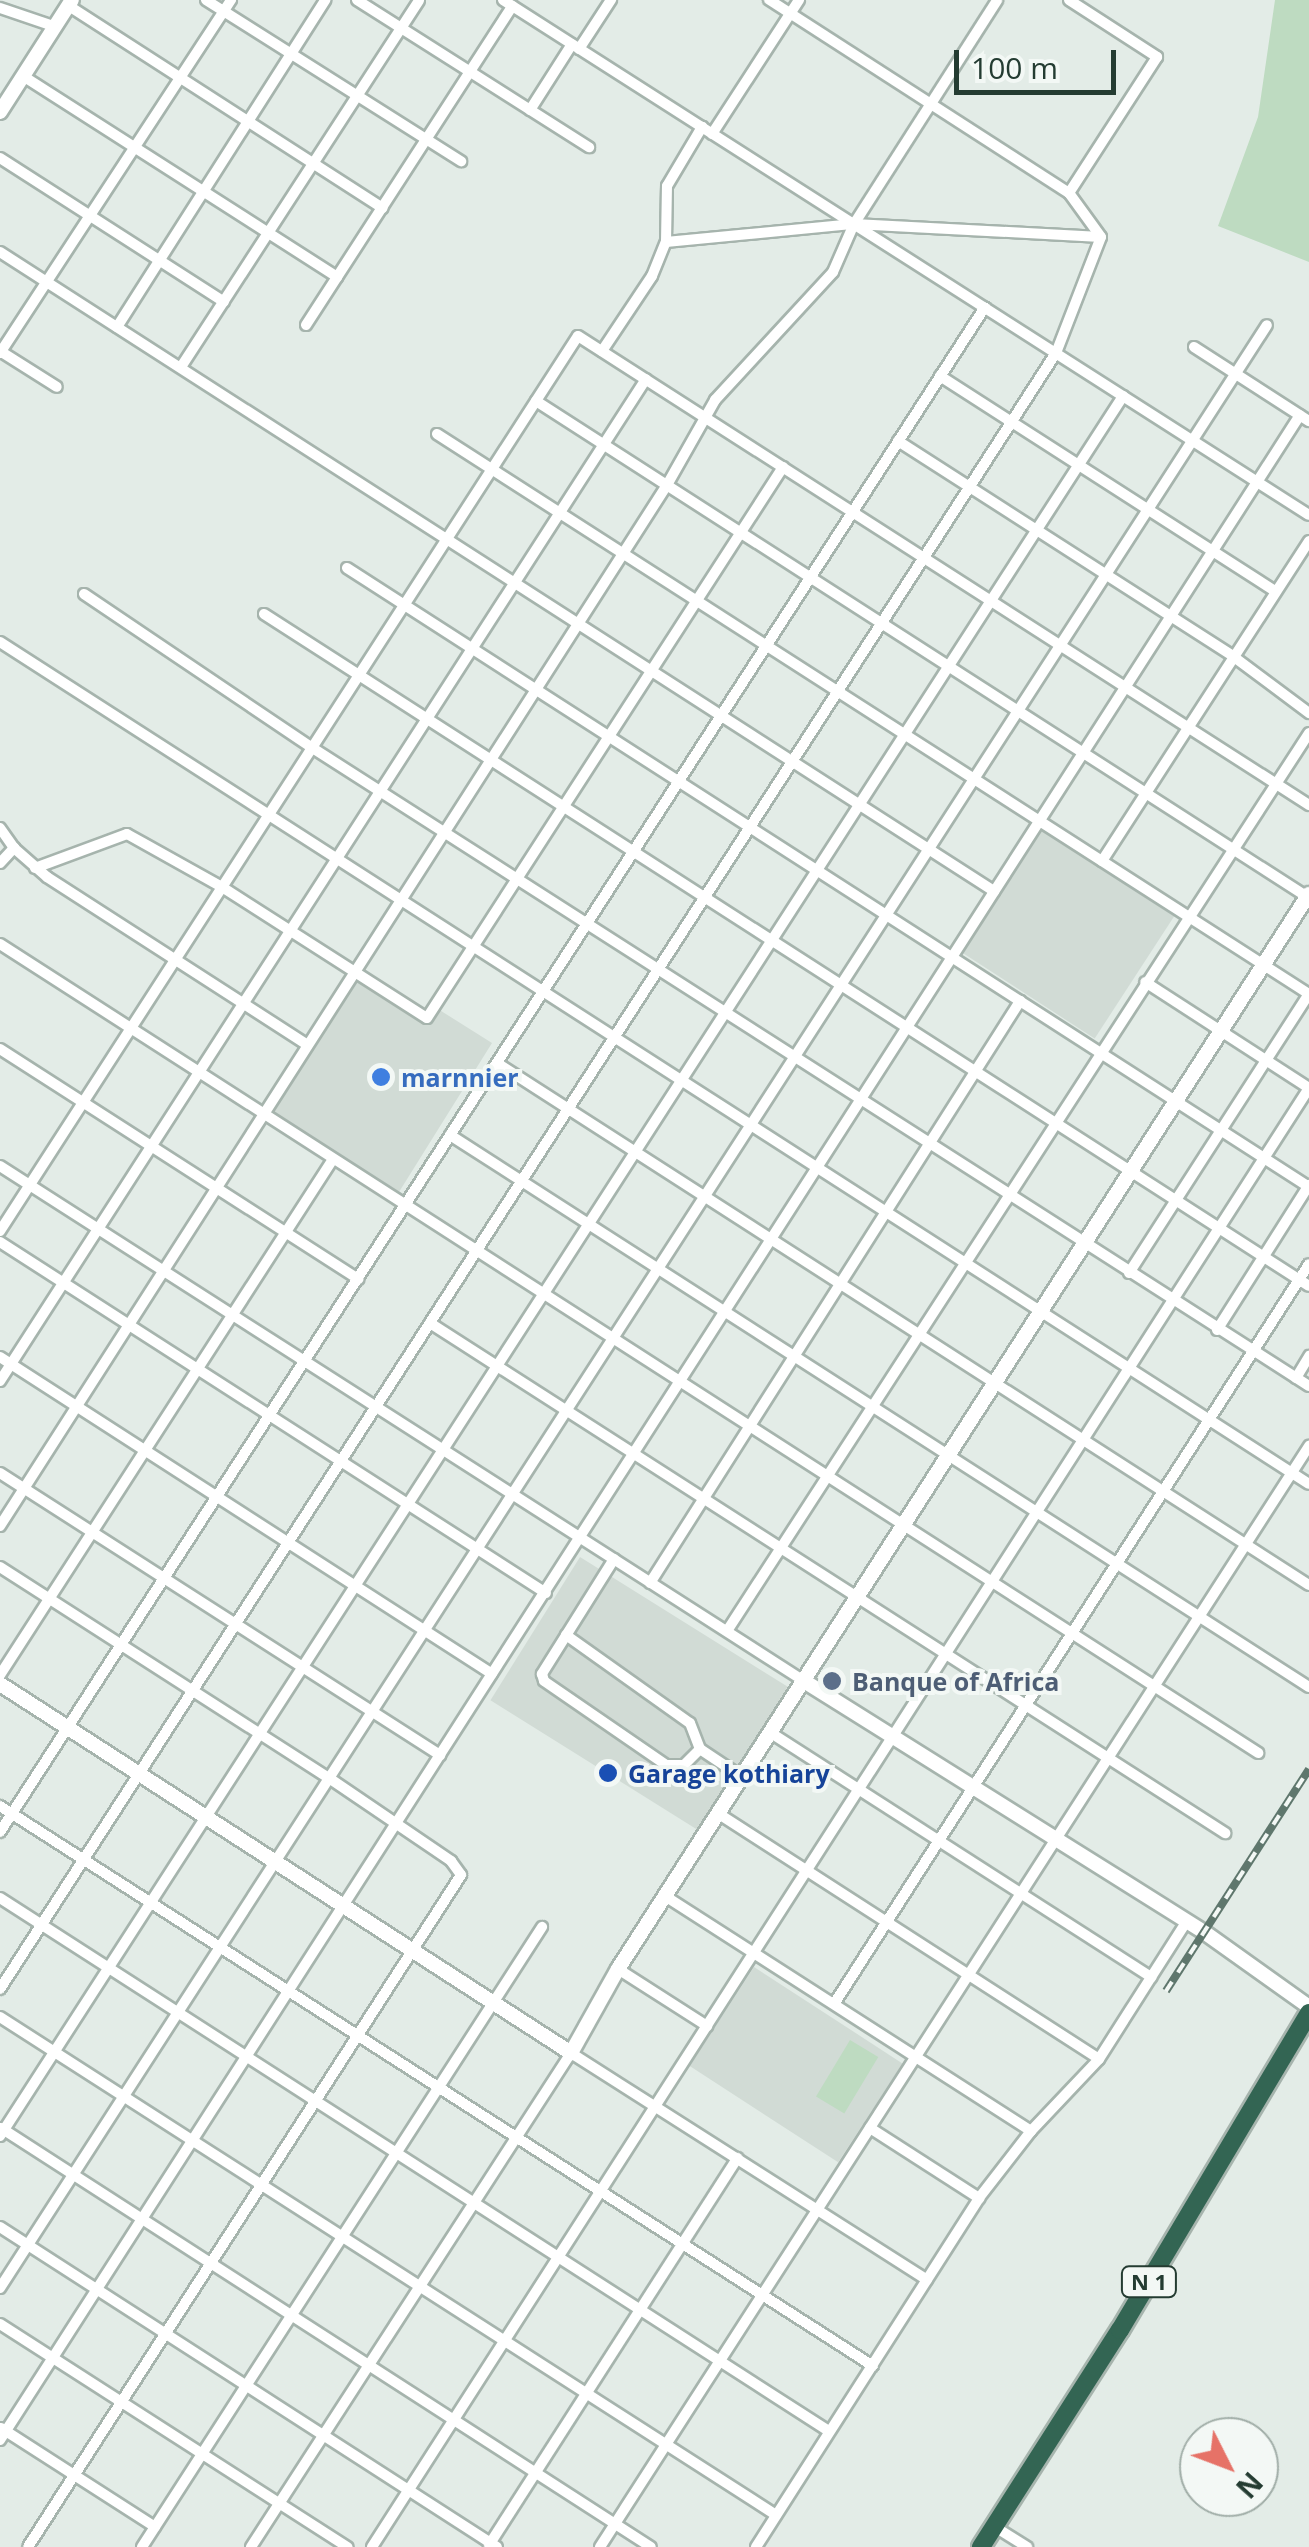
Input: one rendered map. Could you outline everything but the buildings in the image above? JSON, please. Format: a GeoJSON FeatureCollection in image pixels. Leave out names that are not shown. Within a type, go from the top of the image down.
{"type":"FeatureCollection","features":[{"type":"Feature","properties":{"kind":"highway","name":"N 1"},"geometry":{"type":"LineString","coordinates":[[981,2547],[1120,2330],[1309,2010]]}},
{"type":"Feature","properties":{"kind":"main road"},"geometry":{"type":"LineString","coordinates":[[0,112],[70,3]]}},
{"type":"Feature","properties":{"kind":"main road"},"geometry":{"type":"LineString","coordinates":[[0,1684],[571,2053],[618,1969],[1308,896]]}},
{"type":"Feature","properties":{"kind":"main road"},"geometry":{"type":"LineString","coordinates":[[804,1681],[1187,1922],[1309,2010]]}},
{"type":"Feature","properties":{"kind":"street"},"geometry":{"type":"LineString","coordinates":[[206,0],[461,161]]}},
{"type":"Feature","properties":{"kind":"street"},"geometry":{"type":"LineString","coordinates":[[56,387],[0,352],[230,0]]}},
{"type":"Feature","properties":{"kind":"street"},"geometry":{"type":"LineString","coordinates":[[116,327],[325,0]]}},
{"type":"Feature","properties":{"kind":"street"},"geometry":{"type":"LineString","coordinates":[[357,0],[589,147]]}},
{"type":"Feature","properties":{"kind":"street"},"geometry":{"type":"LineString","coordinates":[[182,368],[418,0]]}},
{"type":"Feature","properties":{"kind":"street"},"geometry":{"type":"LineString","coordinates":[[530,110],[610,0]]}},
{"type":"Feature","properties":{"kind":"street"},"geometry":{"type":"LineString","coordinates":[[770,0],[1070,193],[1101,236]]}},
{"type":"Feature","properties":{"kind":"street"},"geometry":{"type":"LineString","coordinates":[[602,351],[652,276],[666,242],[667,186],[799,0]]}},
{"type":"Feature","properties":{"kind":"street"},"geometry":{"type":"LineString","coordinates":[[0,1526],[667,485],[714,400],[833,272],[854,224],[996,0]]}},
{"type":"Feature","properties":{"kind":"street"},"geometry":{"type":"LineString","coordinates":[[1069,0],[1157,57],[1070,193]]}},
{"type":"Feature","properties":{"kind":"street"},"geometry":{"type":"LineString","coordinates":[[70,3],[382,208]]}},
{"type":"Feature","properties":{"kind":"street"},"geometry":{"type":"LineString","coordinates":[[306,326],[470,72],[508,3],[1309,516]]}},
{"type":"Feature","properties":{"kind":"street"},"geometry":{"type":"LineString","coordinates":[[0,8],[56,27]]}},
{"type":"Feature","properties":{"kind":"street"},"geometry":{"type":"LineString","coordinates":[[24,76],[338,277]]}},
{"type":"Feature","properties":{"kind":"street"},"geometry":{"type":"LineString","coordinates":[[0,158],[224,302]]}},
{"type":"Feature","properties":{"kind":"street"},"geometry":{"type":"LineString","coordinates":[[666,242],[854,224],[1101,236]]}},
{"type":"Feature","properties":{"kind":"street"},"geometry":{"type":"LineString","coordinates":[[0,1988],[1056,353],[1101,236]]}},
{"type":"Feature","properties":{"kind":"street"},"geometry":{"type":"LineString","coordinates":[[0,252],[994,891]]}},
{"type":"Feature","properties":{"kind":"street"},"geometry":{"type":"LineString","coordinates":[[0,1832],[984,307]]}},
{"type":"Feature","properties":{"kind":"street"},"geometry":{"type":"LineString","coordinates":[[0,2288],[1267,325]]}},
{"type":"Feature","properties":{"kind":"street"},"geometry":{"type":"LineString","coordinates":[[0,1231],[578,336],[1309,805]]}},
{"type":"Feature","properties":{"kind":"street"},"geometry":{"type":"LineString","coordinates":[[155,2527],[2,2433],[546,1593],[1212,550],[1304,418],[1194,347]]}},
{"type":"Feature","properties":{"kind":"street"},"geometry":{"type":"LineString","coordinates":[[940,376],[1276,592]]}},
{"type":"Feature","properties":{"kind":"street"},"geometry":{"type":"LineString","coordinates":[[0,1381],[646,380]]}},
{"type":"Feature","properties":{"kind":"street"},"geometry":{"type":"LineString","coordinates":[[651,2547],[1,2131],[1123,396]]}},
{"type":"Feature","properties":{"kind":"street"},"geometry":{"type":"LineString","coordinates":[[536,401],[1308,896]]}},
{"type":"Feature","properties":{"kind":"street"},"geometry":{"type":"LineString","coordinates":[[437,434],[1309,994],[1129,1273]]}},
{"type":"Feature","properties":{"kind":"street"},"geometry":{"type":"LineString","coordinates":[[898,440],[1234,657],[1309,714]]}},
{"type":"Feature","properties":{"kind":"street"},"geometry":{"type":"LineString","coordinates":[[35,868],[127,834],[222,887],[427,1018],[783,467]]}},
{"type":"Feature","properties":{"kind":"street"},"geometry":{"type":"LineString","coordinates":[[1102,862],[1309,541]]}},
{"type":"Feature","properties":{"kind":"street"},"geometry":{"type":"LineString","coordinates":[[348,568],[1309,1186],[1216,1330]]}},
{"type":"Feature","properties":{"kind":"street"},"geometry":{"type":"LineString","coordinates":[[84,594],[311,747],[1309,1386]]}},
{"type":"Feature","properties":{"kind":"street"},"geometry":{"type":"LineString","coordinates":[[264,614],[1304,1282]]}},
{"type":"Feature","properties":{"kind":"street"},"geometry":{"type":"LineString","coordinates":[[0,642],[1309,1484]]}},
{"type":"Feature","properties":{"kind":"street"},"geometry":{"type":"LineString","coordinates":[[726,1631],[829,1478],[964,1262],[1309,732]]}},
{"type":"Feature","properties":{"kind":"street"},"geometry":{"type":"LineString","coordinates":[[0,828],[35,868],[308,1045]]}},
{"type":"Feature","properties":{"kind":"street"},"geometry":{"type":"LineString","coordinates":[[0,863],[14,848]]}},
{"type":"Feature","properties":{"kind":"street"},"geometry":{"type":"LineString","coordinates":[[0,944],[1258,1753]]}},
{"type":"Feature","properties":{"kind":"street"},"geometry":{"type":"LineString","coordinates":[[372,2547],[556,2256],[948,1656],[1036,1512],[1222,1230],[1309,1088],[1145,982]]}},
{"type":"Feature","properties":{"kind":"street"},"geometry":{"type":"LineString","coordinates":[[650,1582],[791,1355],[1020,1001]]}},
{"type":"Feature","properties":{"kind":"street"},"geometry":{"type":"LineString","coordinates":[[0,1049],[358,1278]]}},
{"type":"Feature","properties":{"kind":"street"},"geometry":{"type":"LineString","coordinates":[[497,1063],[1309,1584]]}},
{"type":"Feature","properties":{"kind":"street"},"geometry":{"type":"LineString","coordinates":[[450,1135],[1309,1687]]}},
{"type":"Feature","properties":{"kind":"street"},"geometry":{"type":"LineString","coordinates":[[0,1675],[333,1159]]}},
{"type":"Feature","properties":{"kind":"street"},"geometry":{"type":"LineString","coordinates":[[0,1166],[804,1681]]}},
{"type":"Feature","properties":{"kind":"street"},"geometry":{"type":"LineString","coordinates":[[0,1242],[546,1593]]}},
{"type":"Feature","properties":{"kind":"street"},"geometry":{"type":"LineString","coordinates":[[834,2004],[1209,1420],[1304,1282],[1309,1264]]}},
{"type":"Feature","properties":{"kind":"street"},"geometry":{"type":"LineString","coordinates":[[430,1322],[1225,1834]]}},
{"type":"Feature","properties":{"kind":"street"},"geometry":{"type":"LineString","coordinates":[[1296,1378],[1309,1356]]}},
{"type":"Feature","properties":{"kind":"street"},"geometry":{"type":"LineString","coordinates":[[0,1357],[492,1674]]}},
{"type":"Feature","properties":{"kind":"street"},"geometry":{"type":"LineString","coordinates":[[600,2547],[1309,1446]]}},
{"type":"Feature","properties":{"kind":"street"},"geometry":{"type":"LineString","coordinates":[[0,1473],[440,1755]]}},
{"type":"Feature","properties":{"kind":"street"},"geometry":{"type":"LineString","coordinates":[[614,1559],[542,1674],[549,1688],[666,1765],[684,1765],[700,1748]]}},
{"type":"Feature","properties":{"kind":"street"},"geometry":{"type":"LineString","coordinates":[[0,1567],[329,1778],[451,1861],[461,1875],[28,2547]]}},
{"type":"Feature","properties":{"kind":"street"},"geometry":{"type":"LineString","coordinates":[[566,1635],[690,1722],[700,1748],[742,1777]]}},
{"type":"Feature","properties":{"kind":"street"},"geometry":{"type":"LineString","coordinates":[[770,1733],[1151,1978]]}},
{"type":"Feature","properties":{"kind":"street"},"geometry":{"type":"LineString","coordinates":[[0,1806],[873,2366]]}},
{"type":"Feature","properties":{"kind":"street"},"geometry":{"type":"LineString","coordinates":[[718,1814],[1100,2058]]}},
{"type":"Feature","properties":{"kind":"street"},"geometry":{"type":"LineString","coordinates":[[665,1896],[1031,2131]]}},
{"type":"Feature","properties":{"kind":"street"},"geometry":{"type":"LineString","coordinates":[[0,1898],[827,2430]]}},
{"type":"Feature","properties":{"kind":"street"},"geometry":{"type":"LineString","coordinates":[[756,2547],[827,2430],[873,2366],[980,2198],[1031,2131],[1100,2058],[1187,1922]]}},
{"type":"Feature","properties":{"kind":"street"},"geometry":{"type":"LineString","coordinates":[[142,2547],[542,1926]]}},
{"type":"Feature","properties":{"kind":"street"},"geometry":{"type":"LineString","coordinates":[[618,1969],[707,2026]]}},
{"type":"Feature","properties":{"kind":"street"},"geometry":{"type":"LineString","coordinates":[[0,2017],[776,2515]]}},
{"type":"Feature","properties":{"kind":"street"},"geometry":{"type":"LineString","coordinates":[[251,2547],[571,2053],[927,2280]]}},
{"type":"Feature","properties":{"kind":"street"},"geometry":{"type":"LineString","coordinates":[[870,2128],[980,2198]]}},
{"type":"Feature","properties":{"kind":"street"},"geometry":{"type":"LineString","coordinates":[[0,2228],[492,2546],[737,2158]]}},
{"type":"Feature","properties":{"kind":"street"},"geometry":{"type":"LineString","coordinates":[[0,2324],[348,2547]]}},
{"type":"Feature","properties":{"kind":"street"},"geometry":{"type":"LineString","coordinates":[[995,2526],[1027,2547]]}},
{"type":"Feature","properties":{"kind":"shaded area"},"geometry":{"type":"Polygon","coordinates":[[[1040,829],[1174,916],[1095,1039],[960,951],[1040,829]]]}},
{"type":"Feature","properties":{"kind":"shaded area","name":"marnnier"},"geometry":{"type":"Polygon","coordinates":[[[354,976],[421,1018],[430,1004],[492,1043],[399,1192],[270,1111],[354,976]]]}},
{"type":"Feature","properties":{"kind":"shaded area"},"geometry":{"type":"Polygon","coordinates":[[[580,1557],[788,1687],[698,1830],[490,1700],[580,1557]]]}},
{"type":"Feature","properties":{"kind":"shaded area"},"geometry":{"type":"Polygon","coordinates":[[[754,1967],[902,2063],[838,2162],[690,2066],[754,1967]]]}},
{"type":"Feature","properties":{"kind":"green space"},"geometry":{"type":"Polygon","coordinates":[[[1275,0],[1309,0],[1309,262],[1218,226],[1258,117],[1275,0]]]}},
{"type":"Feature","properties":{"kind":"green space"},"geometry":{"type":"Polygon","coordinates":[[[850,2040],[878,2057],[844,2114],[816,2097],[850,2040]]]}},
{"type":"Feature","properties":{"kind":"railway"},"geometry":{"type":"LineString","coordinates":[[1166,1991],[1309,1769]]}},
{"type":"Feature","properties":{"kind":"place","name":"marnnier"},"geometry":{"type":"Point","coordinates":[381,1077]}},
{"type":"Feature","properties":{"kind":"place","name":"Banque of Africa"},"geometry":{"type":"Point","coordinates":[832,1681]}},
{"type":"Feature","properties":{"kind":"place","name":"Garage kothiary"},"geometry":{"type":"Point","coordinates":[608,1773]}}]}
